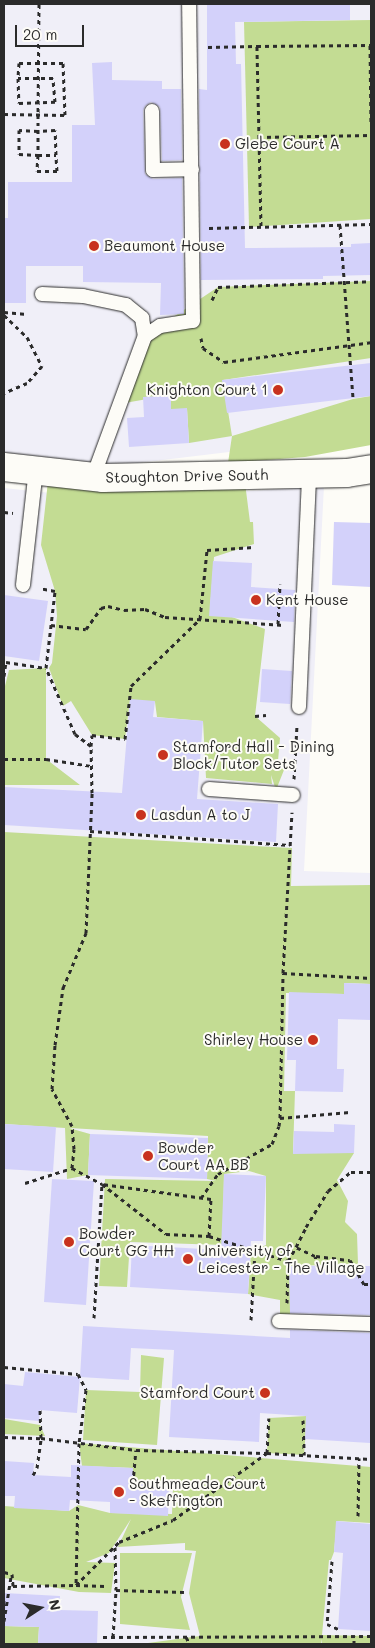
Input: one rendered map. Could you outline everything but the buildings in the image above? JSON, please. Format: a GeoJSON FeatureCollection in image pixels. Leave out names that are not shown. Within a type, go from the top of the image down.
{"type":"FeatureCollection","features":[{"type":"Feature","properties":{"kind":"street","name":"Stoughton Drive South"},"geometry":{"type":"LineString","coordinates":[[4,467],[93,477],[347,473],[371,469]]}},
{"type":"Feature","properties":{"kind":"lane"},"geometry":{"type":"LineString","coordinates":[[145,336],[160,326],[193,321],[189,4]]}},
{"type":"Feature","properties":{"kind":"lane"},"geometry":{"type":"LineString","coordinates":[[152,111],[153,170],[192,169]]}},
{"type":"Feature","properties":{"kind":"lane"},"geometry":{"type":"LineString","coordinates":[[42,294],[83,296],[126,305],[142,318],[145,336],[93,477]]}},
{"type":"Feature","properties":{"kind":"lane"},"geometry":{"type":"LineString","coordinates":[[23,585],[36,470]]}},
{"type":"Feature","properties":{"kind":"lane"},"geometry":{"type":"LineString","coordinates":[[298,707],[309,474]]}},
{"type":"Feature","properties":{"kind":"lane"},"geometry":{"type":"LineString","coordinates":[[209,789],[293,795]]}},
{"type":"Feature","properties":{"kind":"lane"},"geometry":{"type":"LineString","coordinates":[[283,1321],[371,1324]]}},
{"type":"Feature","properties":{"kind":"path"},"geometry":{"type":"LineString","coordinates":[[39,4],[38,63],[38,78],[38,103],[38,114],[38,131],[38,155],[38,171],[57,171],[55,130],[38,131],[19,130],[19,154],[38,155],[56,155]]}},
{"type":"Feature","properties":{"kind":"path"},"geometry":{"type":"LineString","coordinates":[[190,47],[370,45],[371,124]]}},
{"type":"Feature","properties":{"kind":"path"},"geometry":{"type":"LineString","coordinates":[[257,46],[261,226]]}},
{"type":"Feature","properties":{"kind":"path"},"geometry":{"type":"LineString","coordinates":[[4,114],[65,115],[64,63],[18,63],[18,78],[19,103],[55,102],[53,78],[18,78]]}},
{"type":"Feature","properties":{"kind":"path"},"geometry":{"type":"LineString","coordinates":[[258,137],[371,135]]}},
{"type":"Feature","properties":{"kind":"path"},"geometry":{"type":"LineString","coordinates":[[193,228],[371,224]]}},
{"type":"Feature","properties":{"kind":"path"},"geometry":{"type":"LineString","coordinates":[[340,225],[353,399]]}},
{"type":"Feature","properties":{"kind":"path"},"geometry":{"type":"LineString","coordinates":[[210,302],[218,287],[371,281]]}},
{"type":"Feature","properties":{"kind":"path"},"geometry":{"type":"LineString","coordinates":[[4,313],[27,314]]}},
{"type":"Feature","properties":{"kind":"path"},"geometry":{"type":"LineString","coordinates":[[4,313],[27,337],[42,366],[27,383],[4,393]]}},
{"type":"Feature","properties":{"kind":"path"},"geometry":{"type":"LineString","coordinates":[[200,332],[202,348],[224,362],[371,342]]}},
{"type":"Feature","properties":{"kind":"path"},"geometry":{"type":"LineString","coordinates":[[72,1168],[74,1149],[72,1126],[52,1089],[57,1025],[63,988],[86,933],[92,735],[124,739],[131,686],[200,619],[206,550],[254,547]]}},
{"type":"Feature","properties":{"kind":"path"},"geometry":{"type":"LineString","coordinates":[[278,624],[280,584]]}},
{"type":"Feature","properties":{"kind":"path"},"geometry":{"type":"LineString","coordinates":[[23,585],[56,591],[46,668],[76,734],[91,746]]}},
{"type":"Feature","properties":{"kind":"path"},"geometry":{"type":"LineString","coordinates":[[51,625],[86,629],[101,608],[108,606],[124,610],[145,609],[165,618],[302,626]]}},
{"type":"Feature","properties":{"kind":"path"},"geometry":{"type":"LineString","coordinates":[[4,676],[6,662],[46,668]]}},
{"type":"Feature","properties":{"kind":"path"},"geometry":{"type":"LineString","coordinates":[[200,1198],[218,1174],[272,1144],[279,1126],[283,973],[298,707]]}},
{"type":"Feature","properties":{"kind":"path"},"geometry":{"type":"LineString","coordinates":[[254,716],[266,715]]}},
{"type":"Feature","properties":{"kind":"path"},"geometry":{"type":"LineString","coordinates":[[4,759],[46,759],[92,766]]}},
{"type":"Feature","properties":{"kind":"path"},"geometry":{"type":"LineString","coordinates":[[90,831],[290,845]]}},
{"type":"Feature","properties":{"kind":"path"},"geometry":{"type":"LineString","coordinates":[[283,973],[371,978]]}},
{"type":"Feature","properties":{"kind":"path"},"geometry":{"type":"LineString","coordinates":[[280,1118],[350,1112]]}},
{"type":"Feature","properties":{"kind":"path"},"geometry":{"type":"LineString","coordinates":[[25,1182],[72,1168],[102,1184],[166,1234],[209,1236],[288,1261]]}},
{"type":"Feature","properties":{"kind":"path"},"geometry":{"type":"LineString","coordinates":[[283,1321],[288,1261],[328,1190],[351,1172],[371,1172]]}},
{"type":"Feature","properties":{"kind":"path"},"geometry":{"type":"LineString","coordinates":[[102,1184],[211,1199],[209,1236]]}},
{"type":"Feature","properties":{"kind":"path"},"geometry":{"type":"LineString","coordinates":[[94,1318],[102,1184]]}},
{"type":"Feature","properties":{"kind":"path"},"geometry":{"type":"LineString","coordinates":[[296,1247],[315,1256],[350,1260],[364,1284],[371,1284]]}},
{"type":"Feature","properties":{"kind":"path"},"geometry":{"type":"LineString","coordinates":[[252,1320],[255,1250]]}},
{"type":"Feature","properties":{"kind":"path"},"geometry":{"type":"LineString","coordinates":[[315,1256],[318,1266]]}},
{"type":"Feature","properties":{"kind":"path"},"geometry":{"type":"LineString","coordinates":[[4,1367],[78,1374],[86,1390],[79,1443],[76,1584]]}},
{"type":"Feature","properties":{"kind":"path"},"geometry":{"type":"LineString","coordinates":[[33,1476],[37,1468],[41,1438],[40,1410]]}},
{"type":"Feature","properties":{"kind":"path"},"geometry":{"type":"LineString","coordinates":[[267,1453],[269,1418]]}},
{"type":"Feature","properties":{"kind":"path"},"geometry":{"type":"LineString","coordinates":[[303,1420],[304,1455]]}},
{"type":"Feature","properties":{"kind":"path"},"geometry":{"type":"LineString","coordinates":[[4,1437],[41,1438],[136,1450],[267,1453],[371,1459]]}},
{"type":"Feature","properties":{"kind":"path"},"geometry":{"type":"LineString","coordinates":[[134,1483],[136,1450]]}},
{"type":"Feature","properties":{"kind":"path"},"geometry":{"type":"LineString","coordinates":[[76,1584],[119,1542],[173,1520],[267,1453]]}},
{"type":"Feature","properties":{"kind":"path"},"geometry":{"type":"LineString","coordinates":[[358,1516],[359,1458]]}},
{"type":"Feature","properties":{"kind":"path"},"geometry":{"type":"LineString","coordinates":[[113,1637],[116,1590],[115,1547]]}},
{"type":"Feature","properties":{"kind":"path"},"geometry":{"type":"LineString","coordinates":[[332,1561],[328,1624],[338,1628]]}},
{"type":"Feature","properties":{"kind":"path"},"geometry":{"type":"LineString","coordinates":[[4,1572],[12,1574]]}},
{"type":"Feature","properties":{"kind":"path"},"geometry":{"type":"LineString","coordinates":[[12,1574],[14,1586],[76,1584],[105,1586]]}},
{"type":"Feature","properties":{"kind":"path"},"geometry":{"type":"LineString","coordinates":[[4,1622],[12,1574]]}},
{"type":"Feature","properties":{"kind":"path"},"geometry":{"type":"LineString","coordinates":[[116,1590],[184,1592]]}},
{"type":"Feature","properties":{"kind":"path"},"geometry":{"type":"LineString","coordinates":[[186,1636],[190,1644]]}},
{"type":"Feature","properties":{"kind":"path"},"geometry":{"type":"LineString","coordinates":[[354,1636],[354,1644]]}},
{"type":"Feature","properties":{"kind":"path"},"geometry":{"type":"LineString","coordinates":[[103,1637],[371,1636]]}},
{"type":"Feature","properties":{"kind":"shaded area"},"geometry":{"type":"Polygon","coordinates":[[[4,4],[371,4],[371,435],[96,468],[4,457],[4,4]]]}},
{"type":"Feature","properties":{"kind":"shaded area","name":"University of Leicester - The Village"},"geometry":{"type":"Polygon","coordinates":[[[324,486],[304,871],[371,873],[371,1644],[4,1644],[4,488],[116,500],[324,486]]]}},
{"type":"Feature","properties":{"kind":"green space"},"geometry":{"type":"Polygon","coordinates":[[[371,20],[371,219],[249,227],[244,22],[371,20]]]}},
{"type":"Feature","properties":{"kind":"green space"},"geometry":{"type":"Polygon","coordinates":[[[371,281],[371,358],[223,380],[232,436],[189,443],[187,409],[171,409],[170,395],[119,404],[145,336],[218,287],[371,281]]]}},
{"type":"Feature","properties":{"kind":"green space"},"geometry":{"type":"Polygon","coordinates":[[[371,396],[371,445],[305,457],[228,463],[232,436],[353,399],[371,396]]]}},
{"type":"Feature","properties":{"kind":"green space"},"geometry":{"type":"Polygon","coordinates":[[[49,472],[244,475],[250,522],[253,522],[254,544],[214,557],[210,609],[265,629],[255,716],[280,738],[278,761],[284,770],[276,790],[271,775],[272,784],[206,778],[203,721],[157,717],[155,702],[130,700],[125,739],[92,735],[71,701],[63,706],[49,668],[52,663],[57,616],[55,591],[41,545],[49,472]]]}},
{"type":"Feature","properties":{"kind":"green space"},"geometry":{"type":"Polygon","coordinates":[[[46,668],[46,759],[80,785],[4,785],[4,690],[9,670],[46,668]]]}},
{"type":"Feature","properties":{"kind":"green space"},"geometry":{"type":"Polygon","coordinates":[[[4,832],[292,848],[291,886],[371,885],[371,984],[345,983],[344,994],[286,993],[284,1091],[295,1091],[293,1153],[354,1153],[337,1180],[348,1201],[345,1222],[357,1234],[358,1264],[290,1266],[290,1314],[280,1314],[280,1300],[248,1294],[251,1252],[266,1245],[266,1176],[249,1171],[224,1174],[223,1245],[130,1242],[127,1287],[99,1286],[105,1179],[216,1181],[207,1179],[208,1136],[69,1128],[90,1134],[88,1175],[67,1179],[65,1128],[4,1124],[4,832]]]}},
{"type":"Feature","properties":{"kind":"green space"},"geometry":{"type":"Polygon","coordinates":[[[141,1355],[164,1358],[157,1445],[83,1440],[86,1390],[140,1392],[141,1355]]]}},
{"type":"Feature","properties":{"kind":"green space"},"geometry":{"type":"Polygon","coordinates":[[[307,1416],[304,1455],[267,1453],[269,1418],[307,1416]]]}},
{"type":"Feature","properties":{"kind":"green space"},"geometry":{"type":"Polygon","coordinates":[[[4,1419],[40,1425],[45,1436],[4,1434],[4,1419]]]}},
{"type":"Feature","properties":{"kind":"green space"},"geometry":{"type":"Polygon","coordinates":[[[79,1443],[371,1467],[371,1523],[337,1521],[334,1552],[331,1560],[329,1560],[322,1635],[371,1636],[371,1644],[322,1644],[322,1639],[321,1644],[109,1644],[148,1643],[200,1636],[189,1593],[196,1551],[185,1550],[185,1543],[118,1547],[131,1519],[109,1553],[86,1562],[115,1563],[111,1593],[79,1592],[4,1578],[4,1506],[69,1511],[78,1505],[110,1513],[172,1514],[173,1486],[169,1481],[133,1483],[133,1468],[82,1466],[79,1443]]]}},
{"type":"Feature","properties":{"kind":"green space"},"geometry":{"type":"Polygon","coordinates":[[[120,1553],[192,1553],[181,1597],[190,1630],[120,1624],[120,1553]]]}},
{"type":"Feature","properties":{"kind":"green space"},"geometry":{"type":"Polygon","coordinates":[[[4,1626],[39,1627],[38,1643],[83,1644],[4,1644],[4,1626]]]}},
{"type":"Feature","properties":{"kind":"place","name":"Glebe Court A"},"geometry":{"type":"Point","coordinates":[225,144]}},
{"type":"Feature","properties":{"kind":"place","name":"Beaumont House"},"geometry":{"type":"Point","coordinates":[94,246]}},
{"type":"Feature","properties":{"kind":"place","name":"Knighton Court 1"},"geometry":{"type":"Point","coordinates":[278,390]}},
{"type":"Feature","properties":{"kind":"place","name":"Kent House"},"geometry":{"type":"Point","coordinates":[256,600]}},
{"type":"Feature","properties":{"kind":"place","name":"Stamford Hall - Dining Block/Tutor Sets"},"geometry":{"type":"Point","coordinates":[163,755]}},
{"type":"Feature","properties":{"kind":"place","name":"Lasdun A to J"},"geometry":{"type":"Point","coordinates":[141,815]}},
{"type":"Feature","properties":{"kind":"place","name":"Shirley House"},"geometry":{"type":"Point","coordinates":[313,1040]}},
{"type":"Feature","properties":{"kind":"place","name":"Bowder Court AA BB"},"geometry":{"type":"Point","coordinates":[148,1156]}},
{"type":"Feature","properties":{"kind":"place","name":"Bowder Court GG HH"},"geometry":{"type":"Point","coordinates":[69,1242]}},
{"type":"Feature","properties":{"kind":"place","name":"University of Leicester - The Village"},"geometry":{"type":"Point","coordinates":[188,1259]}},
{"type":"Feature","properties":{"kind":"place","name":"Stamford Court"},"geometry":{"type":"Point","coordinates":[265,1393]}},
{"type":"Feature","properties":{"kind":"place","name":"Southmeade Court - Skeffington"},"geometry":{"type":"Point","coordinates":[119,1492]}}]}
